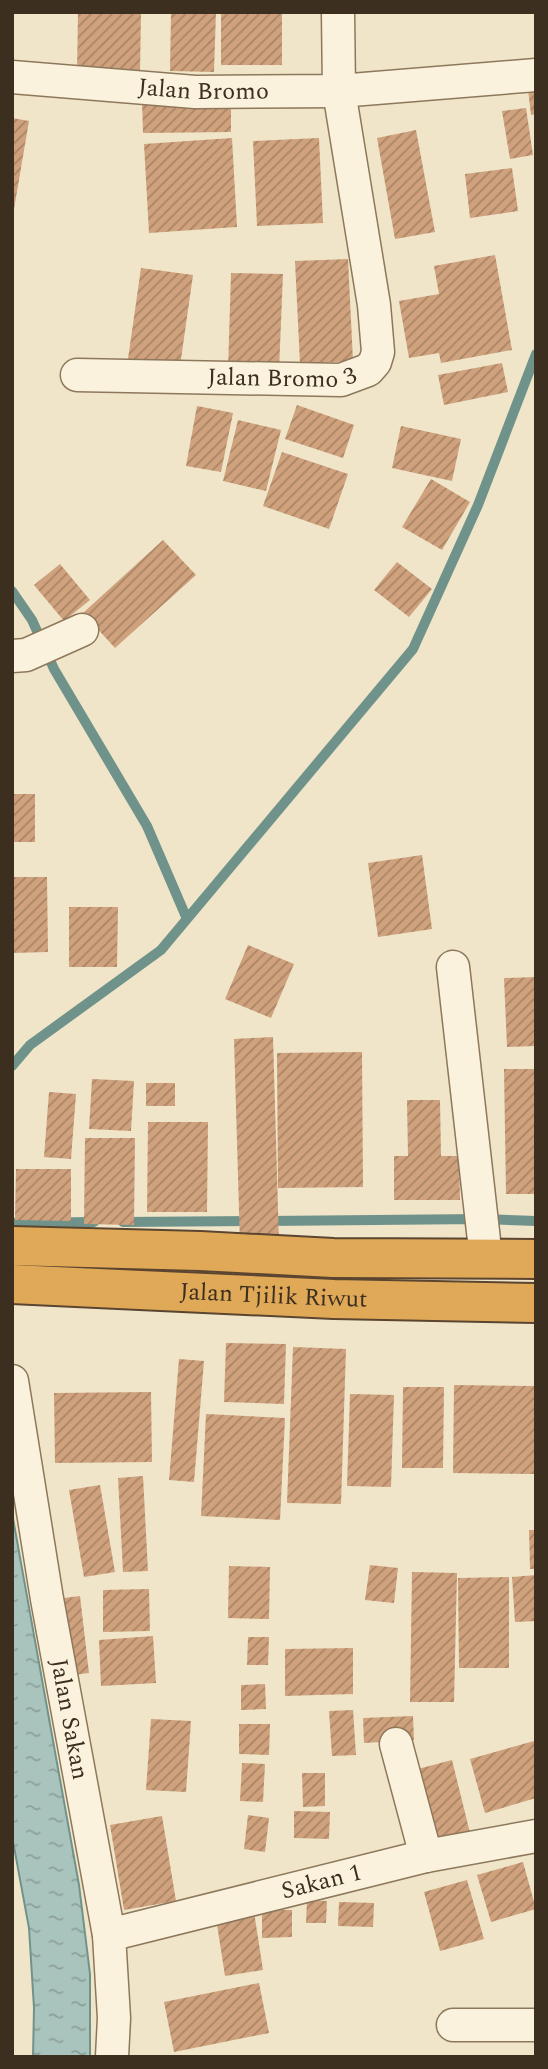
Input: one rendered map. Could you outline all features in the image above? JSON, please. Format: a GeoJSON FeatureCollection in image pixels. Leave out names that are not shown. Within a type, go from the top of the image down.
{"type":"FeatureCollection","features":[{"type":"Feature","properties":{"kind":"highway","name":"Jalan Tjilik Riwut"},"geometry":{"type":"LineString","coordinates":[[12,1247],[200,1251],[333,1258],[536,1259]]}},
{"type":"Feature","properties":{"kind":"highway"},"geometry":{"type":"LineString","coordinates":[[333,1258],[334,1299]]}},
{"type":"Feature","properties":{"kind":"highway","name":"Jalan Tjilik Riwut"},"geometry":{"type":"LineString","coordinates":[[12,1284],[334,1299],[536,1303]]}},
{"type":"Feature","properties":{"kind":"street","name":"Jalan Bromo 3"},"geometry":{"type":"LineString","coordinates":[[77,375],[341,380],[368,370],[375,362],[378,352],[374,305],[339,91],[338,12]]}},
{"type":"Feature","properties":{"kind":"street","name":"Jalan Bromo"},"geometry":{"type":"LineString","coordinates":[[12,77],[195,92],[339,91],[536,75]]}},
{"type":"Feature","properties":{"kind":"street"},"geometry":{"type":"LineString","coordinates":[[19,656],[69,636]]}},
{"type":"Feature","properties":{"kind":"street"},"geometry":{"type":"LineString","coordinates":[[453,967],[486,1258]]}},
{"type":"Feature","properties":{"kind":"street","name":"Jalan Sakan"},"geometry":{"type":"LineString","coordinates":[[12,1381],[47,1599],[109,1935],[114,2018],[112,2057]]}},
{"type":"Feature","properties":{"kind":"street"},"geometry":{"type":"LineString","coordinates":[[396,1744],[426,1856]]}},
{"type":"Feature","properties":{"kind":"street","name":"Sakan 1"},"geometry":{"type":"LineString","coordinates":[[109,1935],[426,1856],[536,1836]]}},
{"type":"Feature","properties":{"kind":"street"},"geometry":{"type":"LineString","coordinates":[[453,2025],[536,2025]]}},
{"type":"Feature","properties":{"kind":"water"},"geometry":{"type":"Polygon","coordinates":[[[12,1513],[79,1885],[90,1974],[90,2057],[33,2057],[34,2008],[29,1928],[12,1836],[12,1513]]]}},
{"type":"Feature","properties":{"kind":"building"},"geometry":{"type":"Polygon","coordinates":[[[78,12],[141,12],[140,73],[77,72],[78,12]]]}},
{"type":"Feature","properties":{"kind":"building"},"geometry":{"type":"Polygon","coordinates":[[[171,12],[216,12],[214,72],[170,71],[171,12]]]}},
{"type":"Feature","properties":{"kind":"building"},"geometry":{"type":"Polygon","coordinates":[[[221,12],[282,12],[282,65],[221,65],[221,12]]]}},
{"type":"Feature","properties":{"kind":"building"},"geometry":{"type":"Polygon","coordinates":[[[528,89],[536,89],[536,114],[531,115],[528,89]]]}},
{"type":"Feature","properties":{"kind":"building"},"geometry":{"type":"Polygon","coordinates":[[[231,101],[231,132],[143,133],[142,102],[231,101]]]}},
{"type":"Feature","properties":{"kind":"building"},"geometry":{"type":"Polygon","coordinates":[[[526,108],[533,155],[510,159],[502,111],[526,108]]]}},
{"type":"Feature","properties":{"kind":"building"},"geometry":{"type":"Polygon","coordinates":[[[12,118],[29,121],[14,209],[12,209],[12,118]]]}},
{"type":"Feature","properties":{"kind":"building"},"geometry":{"type":"Polygon","coordinates":[[[416,130],[435,232],[395,239],[377,138],[416,130]]]}},
{"type":"Feature","properties":{"kind":"building"},"geometry":{"type":"Polygon","coordinates":[[[232,138],[237,227],[149,233],[144,144],[232,138]]]}},
{"type":"Feature","properties":{"kind":"building"},"geometry":{"type":"Polygon","coordinates":[[[319,138],[323,223],[257,226],[253,141],[319,138]]]}},
{"type":"Feature","properties":{"kind":"building"},"geometry":{"type":"Polygon","coordinates":[[[512,168],[518,211],[470,218],[465,174],[512,168]]]}},
{"type":"Feature","properties":{"kind":"building"},"geometry":{"type":"Polygon","coordinates":[[[495,255],[512,350],[441,363],[439,353],[409,358],[399,301],[439,294],[434,266],[495,255]]]}},
{"type":"Feature","properties":{"kind":"building"},"geometry":{"type":"Polygon","coordinates":[[[348,259],[353,361],[300,364],[295,261],[348,259]]]}},
{"type":"Feature","properties":{"kind":"building"},"geometry":{"type":"Polygon","coordinates":[[[141,268],[193,275],[180,366],[128,359],[141,268]]]}},
{"type":"Feature","properties":{"kind":"building"},"geometry":{"type":"Polygon","coordinates":[[[231,273],[283,274],[279,371],[228,370],[231,273]]]}},
{"type":"Feature","properties":{"kind":"building"},"geometry":{"type":"Polygon","coordinates":[[[502,363],[508,392],[444,405],[438,375],[502,363]]]}},
{"type":"Feature","properties":{"kind":"building"},"geometry":{"type":"Polygon","coordinates":[[[297,405],[354,425],[343,458],[285,439],[297,405]]]}},
{"type":"Feature","properties":{"kind":"building"},"geometry":{"type":"Polygon","coordinates":[[[197,406],[233,413],[221,472],[186,466],[197,406]]]}},
{"type":"Feature","properties":{"kind":"building"},"geometry":{"type":"Polygon","coordinates":[[[238,420],[281,430],[266,491],[223,481],[238,420]]]}},
{"type":"Feature","properties":{"kind":"building"},"geometry":{"type":"Polygon","coordinates":[[[401,426],[461,439],[452,481],[392,468],[401,426]]]}},
{"type":"Feature","properties":{"kind":"building"},"geometry":{"type":"Polygon","coordinates":[[[282,452],[348,474],[329,529],[263,506],[282,452]]]}},
{"type":"Feature","properties":{"kind":"building"},"geometry":{"type":"Polygon","coordinates":[[[431,479],[470,502],[442,550],[402,527],[431,479]]]}},
{"type":"Feature","properties":{"kind":"building"},"geometry":{"type":"Polygon","coordinates":[[[163,540],[196,575],[115,648],[83,613],[163,540]]]}},
{"type":"Feature","properties":{"kind":"building"},"geometry":{"type":"Polygon","coordinates":[[[397,562],[432,589],[409,617],[374,590],[397,562]]]}},
{"type":"Feature","properties":{"kind":"building"},"geometry":{"type":"Polygon","coordinates":[[[60,564],[90,600],[64,621],[34,585],[60,564]]]}},
{"type":"Feature","properties":{"kind":"building"},"geometry":{"type":"Polygon","coordinates":[[[12,794],[35,794],[35,842],[12,842],[12,794]]]}},
{"type":"Feature","properties":{"kind":"building"},"geometry":{"type":"Polygon","coordinates":[[[422,855],[432,929],[378,937],[368,863],[422,855]]]}},
{"type":"Feature","properties":{"kind":"building"},"geometry":{"type":"Polygon","coordinates":[[[12,877],[47,877],[48,952],[12,953],[12,877]]]}},
{"type":"Feature","properties":{"kind":"building"},"geometry":{"type":"Polygon","coordinates":[[[69,907],[118,907],[117,967],[69,967],[69,907]]]}},
{"type":"Feature","properties":{"kind":"building"},"geometry":{"type":"Polygon","coordinates":[[[248,945],[294,964],[271,1018],[225,999],[248,945]]]}},
{"type":"Feature","properties":{"kind":"building"},"geometry":{"type":"Polygon","coordinates":[[[536,977],[536,1046],[507,1047],[504,978],[536,977]]]}},
{"type":"Feature","properties":{"kind":"building"},"geometry":{"type":"Polygon","coordinates":[[[273,1037],[279,1244],[240,1245],[234,1039],[273,1037]]]}},
{"type":"Feature","properties":{"kind":"building"},"geometry":{"type":"Polygon","coordinates":[[[362,1052],[363,1187],[278,1188],[277,1053],[362,1052]]]}},
{"type":"Feature","properties":{"kind":"building"},"geometry":{"type":"Polygon","coordinates":[[[504,1069],[536,1069],[536,1194],[506,1194],[504,1069]]]}},
{"type":"Feature","properties":{"kind":"building"},"geometry":{"type":"Polygon","coordinates":[[[92,1079],[134,1081],[131,1131],[89,1129],[92,1079]]]}},
{"type":"Feature","properties":{"kind":"building"},"geometry":{"type":"Polygon","coordinates":[[[146,1083],[175,1083],[175,1106],[146,1106],[146,1083]]]}},
{"type":"Feature","properties":{"kind":"building"},"geometry":{"type":"Polygon","coordinates":[[[49,1092],[76,1094],[71,1159],[44,1157],[49,1092]]]}},
{"type":"Feature","properties":{"kind":"building"},"geometry":{"type":"Polygon","coordinates":[[[407,1100],[440,1100],[441,1156],[459,1156],[460,1200],[394,1200],[394,1156],[408,1156],[407,1100]]]}},
{"type":"Feature","properties":{"kind":"building"},"geometry":{"type":"Polygon","coordinates":[[[148,1122],[208,1122],[207,1212],[147,1212],[148,1122]]]}},
{"type":"Feature","properties":{"kind":"building"},"geometry":{"type":"Polygon","coordinates":[[[85,1138],[135,1138],[134,1225],[84,1224],[85,1138]]]}},
{"type":"Feature","properties":{"kind":"building"},"geometry":{"type":"Polygon","coordinates":[[[16,1169],[71,1169],[71,1221],[15,1220],[16,1169]]]}},
{"type":"Feature","properties":{"kind":"building"},"geometry":{"type":"Polygon","coordinates":[[[226,1343],[286,1344],[284,1404],[224,1402],[226,1343]]]}},
{"type":"Feature","properties":{"kind":"building"},"geometry":{"type":"Polygon","coordinates":[[[293,1347],[346,1349],[341,1504],[287,1503],[293,1347]]]}},
{"type":"Feature","properties":{"kind":"building"},"geometry":{"type":"Polygon","coordinates":[[[179,1359],[204,1361],[194,1482],[169,1480],[179,1359]]]}},
{"type":"Feature","properties":{"kind":"building"},"geometry":{"type":"Polygon","coordinates":[[[454,1385],[536,1386],[536,1474],[453,1473],[454,1385]]]}},
{"type":"Feature","properties":{"kind":"building"},"geometry":{"type":"Polygon","coordinates":[[[403,1387],[444,1387],[443,1468],[402,1468],[403,1387]]]}},
{"type":"Feature","properties":{"kind":"building"},"geometry":{"type":"Polygon","coordinates":[[[151,1392],[152,1462],[55,1463],[54,1393],[151,1392]]]}},
{"type":"Feature","properties":{"kind":"building"},"geometry":{"type":"Polygon","coordinates":[[[350,1394],[394,1395],[391,1487],[347,1486],[350,1394]]]}},
{"type":"Feature","properties":{"kind":"building"},"geometry":{"type":"Polygon","coordinates":[[[206,1414],[285,1418],[280,1520],[201,1516],[206,1414]]]}},
{"type":"Feature","properties":{"kind":"building"},"geometry":{"type":"Polygon","coordinates":[[[143,1476],[148,1571],[123,1572],[118,1478],[143,1476]]]}},
{"type":"Feature","properties":{"kind":"building"},"geometry":{"type":"Polygon","coordinates":[[[100,1485],[115,1572],[84,1577],[69,1490],[100,1485]]]}},
{"type":"Feature","properties":{"kind":"building"},"geometry":{"type":"Polygon","coordinates":[[[529,1530],[536,1530],[536,1569],[530,1569],[529,1530]]]}},
{"type":"Feature","properties":{"kind":"building"},"geometry":{"type":"Polygon","coordinates":[[[370,1565],[398,1568],[394,1603],[365,1600],[370,1565]]]}},
{"type":"Feature","properties":{"kind":"building"},"geometry":{"type":"Polygon","coordinates":[[[229,1566],[270,1567],[269,1619],[228,1618],[229,1566]]]}},
{"type":"Feature","properties":{"kind":"building"},"geometry":{"type":"Polygon","coordinates":[[[412,1572],[457,1573],[454,1702],[410,1702],[412,1572]]]}},
{"type":"Feature","properties":{"kind":"building"},"geometry":{"type":"Polygon","coordinates":[[[536,1575],[536,1621],[515,1622],[512,1577],[536,1575]]]}},
{"type":"Feature","properties":{"kind":"building"},"geometry":{"type":"Polygon","coordinates":[[[509,1577],[509,1668],[459,1668],[458,1578],[509,1577]]]}},
{"type":"Feature","properties":{"kind":"building"},"geometry":{"type":"Polygon","coordinates":[[[149,1589],[150,1631],[103,1632],[103,1590],[149,1589]]]}},
{"type":"Feature","properties":{"kind":"building"},"geometry":{"type":"Polygon","coordinates":[[[80,1596],[89,1673],[65,1676],[56,1599],[80,1596]]]}},
{"type":"Feature","properties":{"kind":"building"},"geometry":{"type":"Polygon","coordinates":[[[153,1636],[156,1683],[101,1686],[99,1640],[153,1636]]]}},
{"type":"Feature","properties":{"kind":"building"},"geometry":{"type":"Polygon","coordinates":[[[248,1637],[269,1637],[268,1665],[247,1665],[248,1637]]]}},
{"type":"Feature","properties":{"kind":"building"},"geometry":{"type":"Polygon","coordinates":[[[353,1648],[353,1694],[285,1696],[285,1649],[353,1648]]]}},
{"type":"Feature","properties":{"kind":"building"},"geometry":{"type":"Polygon","coordinates":[[[265,1684],[266,1709],[241,1710],[241,1685],[265,1684]]]}},
{"type":"Feature","properties":{"kind":"building"},"geometry":{"type":"Polygon","coordinates":[[[353,1710],[356,1755],[332,1756],[329,1711],[353,1710]]]}},
{"type":"Feature","properties":{"kind":"building"},"geometry":{"type":"Polygon","coordinates":[[[413,1716],[414,1740],[364,1743],[363,1718],[413,1716]]]}},
{"type":"Feature","properties":{"kind":"building"},"geometry":{"type":"Polygon","coordinates":[[[151,1719],[191,1721],[186,1792],[146,1790],[151,1719]]]}},
{"type":"Feature","properties":{"kind":"building"},"geometry":{"type":"Polygon","coordinates":[[[239,1724],[270,1724],[269,1755],[239,1754],[239,1724]]]}},
{"type":"Feature","properties":{"kind":"building"},"geometry":{"type":"Polygon","coordinates":[[[534,1741],[536,1798],[485,1813],[470,1759],[534,1741]]]}},
{"type":"Feature","properties":{"kind":"building"},"geometry":{"type":"Polygon","coordinates":[[[452,1760],[472,1841],[433,1851],[414,1770],[452,1760]]]}},
{"type":"Feature","properties":{"kind":"building"},"geometry":{"type":"Polygon","coordinates":[[[242,1763],[265,1764],[263,1802],[240,1801],[242,1763]]]}},
{"type":"Feature","properties":{"kind":"building"},"geometry":{"type":"Polygon","coordinates":[[[302,1773],[325,1773],[325,1806],[303,1807],[302,1773]]]}},
{"type":"Feature","properties":{"kind":"building"},"geometry":{"type":"Polygon","coordinates":[[[294,1811],[330,1812],[329,1839],[294,1838],[294,1811]]]}},
{"type":"Feature","properties":{"kind":"building"},"geometry":{"type":"Polygon","coordinates":[[[248,1815],[269,1818],[265,1852],[244,1849],[248,1815]]]}},
{"type":"Feature","properties":{"kind":"building"},"geometry":{"type":"Polygon","coordinates":[[[162,1816],[176,1901],[124,1910],[110,1825],[162,1816]]]}},
{"type":"Feature","properties":{"kind":"building"},"geometry":{"type":"Polygon","coordinates":[[[523,1862],[536,1909],[491,1922],[477,1875],[523,1862]]]}},
{"type":"Feature","properties":{"kind":"building"},"geometry":{"type":"Polygon","coordinates":[[[467,1880],[484,1939],[440,1951],[424,1892],[467,1880]]]}},
{"type":"Feature","properties":{"kind":"building"},"geometry":{"type":"Polygon","coordinates":[[[307,1900],[327,1901],[326,1923],[306,1923],[307,1900]]]}},
{"type":"Feature","properties":{"kind":"building"},"geometry":{"type":"Polygon","coordinates":[[[339,1902],[374,1903],[373,1927],[338,1926],[339,1902]]]}},
{"type":"Feature","properties":{"kind":"building"},"geometry":{"type":"Polygon","coordinates":[[[262,1910],[292,1910],[292,1937],[262,1938],[262,1910]]]}},
{"type":"Feature","properties":{"kind":"building"},"geometry":{"type":"Polygon","coordinates":[[[254,1912],[263,1970],[225,1976],[216,1918],[254,1912]]]}},
{"type":"Feature","properties":{"kind":"building"},"geometry":{"type":"Polygon","coordinates":[[[259,1983],[269,2033],[174,2052],[164,2002],[259,1983]]]}},
{"type":"Feature","properties":{"kind":"waterway"},"geometry":{"type":"LineString","coordinates":[[12,1066],[30,1045],[161,950],[413,649],[478,505],[536,354]]}},
{"type":"Feature","properties":{"kind":"waterway"},"geometry":{"type":"LineString","coordinates":[[12,591],[32,620],[54,669],[147,826],[187,919]]}},
{"type":"Feature","properties":{"kind":"waterway"},"geometry":{"type":"LineString","coordinates":[[123,1222],[252,1221]]}},
{"type":"Feature","properties":{"kind":"waterway"},"geometry":{"type":"LineString","coordinates":[[267,1221],[536,1221]]}},
{"type":"Feature","properties":{"kind":"waterway"},"geometry":{"type":"LineString","coordinates":[[12,1223],[94,1222]]}}]}
